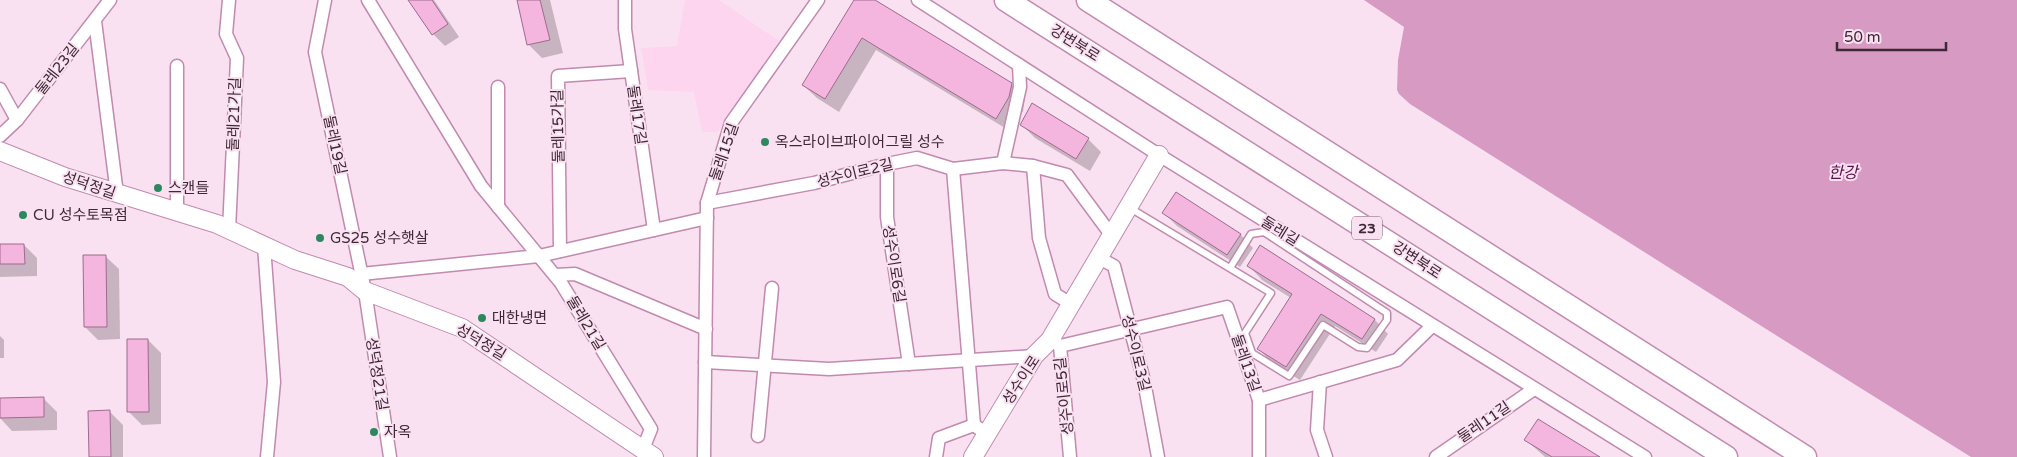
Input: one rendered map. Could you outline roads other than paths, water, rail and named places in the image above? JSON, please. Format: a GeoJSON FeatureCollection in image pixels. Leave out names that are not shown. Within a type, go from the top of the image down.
{"type":"FeatureCollection","features":[{"type":"Feature","properties":{"kind":"highway","name":"강변북로"},"geometry":{"type":"LineString","coordinates":[[1006,0],[1726,457]]}},
{"type":"Feature","properties":{"kind":"highway"},"geometry":{"type":"LineString","coordinates":[[1088,0],[1805,457]]}},
{"type":"Feature","properties":{"kind":"street","name":"둘레23길"},"geometry":{"type":"LineString","coordinates":[[0,136],[17,120],[110,0]]}},
{"type":"Feature","properties":{"kind":"street","name":"둘레21가길"},"geometry":{"type":"LineString","coordinates":[[229,0],[226,34],[237,58],[229,230]]}},
{"type":"Feature","properties":{"kind":"street","name":"둘레19길"},"geometry":{"type":"LineString","coordinates":[[325,0],[316,52],[363,282]]}},
{"type":"Feature","properties":{"kind":"street","name":"둘레21길"},"geometry":{"type":"LineString","coordinates":[[368,0],[481,186],[555,275],[651,429],[648,453]]}},
{"type":"Feature","properties":{"kind":"street","name":"둘레17길"},"geometry":{"type":"LineString","coordinates":[[625,0],[625,29],[654,230]]}},
{"type":"Feature","properties":{"kind":"street","name":"둘레15길"},"geometry":{"type":"LineString","coordinates":[[704,457],[707,203],[731,122],[818,0]]}},
{"type":"Feature","properties":{"kind":"street","name":"둘레길"},"geometry":{"type":"LineString","coordinates":[[918,0],[1159,155],[1645,457]]}},
{"type":"Feature","properties":{"kind":"street"},"geometry":{"type":"LineString","coordinates":[[95,21],[117,194]]}},
{"type":"Feature","properties":{"kind":"street"},"geometry":{"type":"LineString","coordinates":[[1003,163],[1020,87],[1019,65]]}},
{"type":"Feature","properties":{"kind":"street"},"geometry":{"type":"LineString","coordinates":[[177,66],[177,213]]}},
{"type":"Feature","properties":{"kind":"street","name":"둘레15가길"},"geometry":{"type":"LineString","coordinates":[[560,251],[558,76],[631,71]]}},
{"type":"Feature","properties":{"kind":"street"},"geometry":{"type":"LineString","coordinates":[[498,87],[498,207]]}},
{"type":"Feature","properties":{"kind":"street"},"geometry":{"type":"LineString","coordinates":[[0,89],[17,120]]}},
{"type":"Feature","properties":{"kind":"street","name":"성덕정길"},"geometry":{"type":"LineString","coordinates":[[0,151],[64,177],[217,224],[295,260],[363,282],[462,328],[648,453]]}},
{"type":"Feature","properties":{"kind":"street","name":"성수이로"},"geometry":{"type":"LineString","coordinates":[[973,457],[980,429],[1034,356],[1055,343],[1071,304],[1159,155]]}},
{"type":"Feature","properties":{"kind":"street","name":"성수이로2길"},"geometry":{"type":"LineString","coordinates":[[707,203],[814,183],[917,158],[953,169],[1003,163],[1033,166],[1067,175],[1112,236]]}},
{"type":"Feature","properties":{"kind":"street","name":"성수이로6길"},"geometry":{"type":"LineString","coordinates":[[887,164],[887,217],[909,364]]}},
{"type":"Feature","properties":{"kind":"street"},"geometry":{"type":"LineString","coordinates":[[1033,166],[1039,238],[1055,294],[1071,304]]}},
{"type":"Feature","properties":{"kind":"street"},"geometry":{"type":"LineString","coordinates":[[936,457],[939,438],[980,429],[968,359],[953,169]]}},
{"type":"Feature","properties":{"kind":"street"},"geometry":{"type":"LineString","coordinates":[[363,282],[539,256],[707,218]]}},
{"type":"Feature","properties":{"kind":"street"},"geometry":{"type":"LineString","coordinates":[[264,246],[274,382],[267,457]]}},
{"type":"Feature","properties":{"kind":"street","name":"성수이로3길"},"geometry":{"type":"LineString","coordinates":[[1099,258],[1114,266],[1144,381],[1158,457]]}},
{"type":"Feature","properties":{"kind":"street"},"geometry":{"type":"LineString","coordinates":[[555,275],[575,274],[706,329]]}},
{"type":"Feature","properties":{"kind":"street","name":"성덕정21길"},"geometry":{"type":"LineString","coordinates":[[363,282],[390,457]]}},
{"type":"Feature","properties":{"kind":"street"},"geometry":{"type":"LineString","coordinates":[[758,436],[772,288]]}},
{"type":"Feature","properties":{"kind":"street","name":"둘레13길"},"geometry":{"type":"LineString","coordinates":[[1055,343],[1131,329],[1227,307],[1259,400],[1396,360],[1432,326]]}},
{"type":"Feature","properties":{"kind":"street","name":"성수이로5길"},"geometry":{"type":"LineString","coordinates":[[1055,343],[1070,457]]}},
{"type":"Feature","properties":{"kind":"street"},"geometry":{"type":"LineString","coordinates":[[705,362],[829,369],[1034,356]]}},
{"type":"Feature","properties":{"kind":"street"},"geometry":{"type":"LineString","coordinates":[[1320,382],[1317,430],[1326,457]]}},
{"type":"Feature","properties":{"kind":"street","name":"둘레11길"},"geometry":{"type":"LineString","coordinates":[[1436,457],[1534,389]]}},
{"type":"Feature","properties":{"kind":"street"},"geometry":{"type":"LineString","coordinates":[[1259,400],[1260,457]]}},
{"type":"Feature","properties":{"kind":"lane"},"geometry":{"type":"LineString","coordinates":[[1129,208],[1271,293],[1245,333],[1252,354],[1289,376],[1323,324],[1358,347],[1367,348],[1387,320],[1387,313],[1264,232],[1252,234],[1230,268]]}},
{"type":"Feature","properties":{"kind":"water","name":"한강"},"geometry":{"type":"Polygon","coordinates":[[[1364,0],[2017,0],[2017,457],[1971,457],[1410,104],[1397,90],[1398,60],[1404,27],[1364,0]]]}},
{"type":"Feature","properties":{"kind":"place","name":"옥스라이브파이어그릴 성수"},"geometry":{"type":"Point","coordinates":[765,142]}},
{"type":"Feature","properties":{"kind":"place","name":"스캔들"},"geometry":{"type":"Point","coordinates":[158,188]}},
{"type":"Feature","properties":{"kind":"place","name":"CU 성수토목점"},"geometry":{"type":"Point","coordinates":[23,215]}},
{"type":"Feature","properties":{"kind":"place","name":"GS25 성수햇살"},"geometry":{"type":"Point","coordinates":[320,238]}},
{"type":"Feature","properties":{"kind":"place","name":"대한냉면"},"geometry":{"type":"Point","coordinates":[482,318]}},
{"type":"Feature","properties":{"kind":"place","name":"자옥"},"geometry":{"type":"Point","coordinates":[374,432]}}]}
